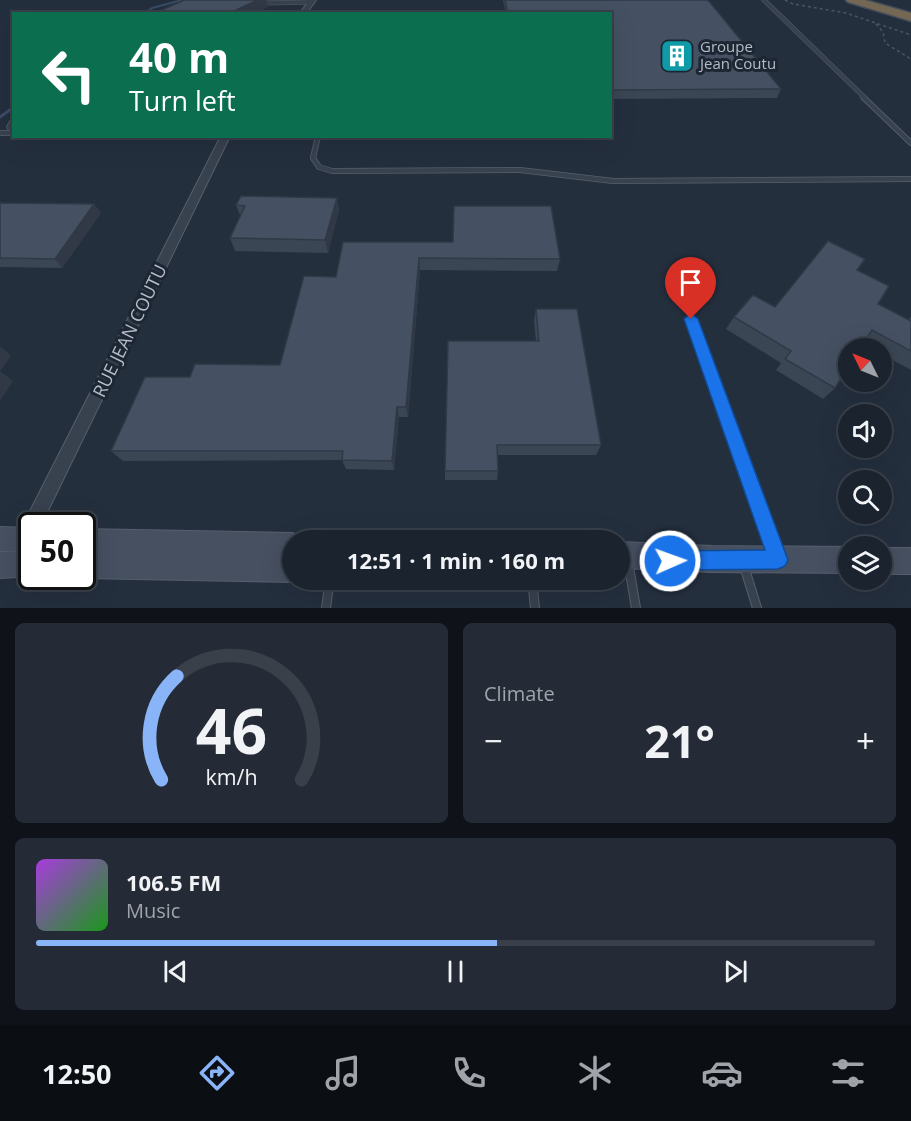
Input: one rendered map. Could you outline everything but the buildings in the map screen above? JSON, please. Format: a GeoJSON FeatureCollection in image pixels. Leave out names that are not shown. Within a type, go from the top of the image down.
{"type":"FeatureCollection","features":[{"type":"Feature","properties":{"kind":"highway"},"geometry":{"type":"LineString","coordinates":[[852,0],[911,17]]}},
{"type":"Feature","properties":{"kind":"main road"},"geometry":{"type":"LineString","coordinates":[[96,541],[282,538]]}},
{"type":"Feature","properties":{"kind":"main road"},"geometry":{"type":"LineString","coordinates":[[630,559],[838,560]]}},
{"type":"Feature","properties":{"kind":"main road"},"geometry":{"type":"LineString","coordinates":[[892,561],[911,561]]}},
{"type":"Feature","properties":{"kind":"main road"},"geometry":{"type":"LineString","coordinates":[[96,565],[282,569]]}},
{"type":"Feature","properties":{"kind":"street","name":"RUE JEAN COUTU"},"geometry":{"type":"LineString","coordinates":[[35,512],[225,138]]}},
{"type":"Feature","properties":{"kind":"street","name":"RUE JEAN COUTU"},"geometry":{"type":"LineString","coordinates":[[12,567],[18,550]]}},
{"type":"Feature","properties":{"kind":"lane"},"geometry":{"type":"LineString","coordinates":[[764,0],[911,143]]}},
{"type":"Feature","properties":{"kind":"lane"},"geometry":{"type":"LineString","coordinates":[[265,3],[312,1]]}},
{"type":"Feature","properties":{"kind":"lane"},"geometry":{"type":"LineString","coordinates":[[318,138],[313,158],[319,166],[332,171],[520,170],[613,182],[911,179]]}},
{"type":"Feature","properties":{"kind":"lane"},"geometry":{"type":"LineString","coordinates":[[691,319],[778,560]]}},
{"type":"Feature","properties":{"kind":"lane"},"geometry":{"type":"LineString","coordinates":[[742,560],[757,608]]}},
{"type":"Feature","properties":{"kind":"lane"},"geometry":{"type":"LineString","coordinates":[[630,584],[636,608]]}},
{"type":"Feature","properties":{"kind":"lane"},"geometry":{"type":"LineString","coordinates":[[326,608],[328,590]]}},
{"type":"Feature","properties":{"kind":"lane"},"geometry":{"type":"LineString","coordinates":[[533,590],[535,608]]}},
{"type":"Feature","properties":{"kind":"path"},"geometry":{"type":"LineString","coordinates":[[785,0],[793,4],[837,11],[911,35]]}},
{"type":"Feature","properties":{"kind":"path"},"geometry":{"type":"LineString","coordinates":[[874,22],[883,32],[885,43],[911,59]]}},
{"type":"Feature","properties":{"kind":"waterway"},"geometry":{"type":"LineString","coordinates":[[147,12],[152,8],[182,0]]}},
{"type":"Feature","properties":{"kind":"waterway"},"geometry":{"type":"LineString","coordinates":[[0,117],[12,108]]}},
{"type":"Feature","properties":{"kind":"place","name":"Groupe Jean Coutu"},"geometry":{"type":"Point","coordinates":[677,56]}},
{"type":"Feature","properties":{"kind":"route"},"geometry":{"type":"LineString","coordinates":[[670,561],[778,560],[691,319]]}}]}
